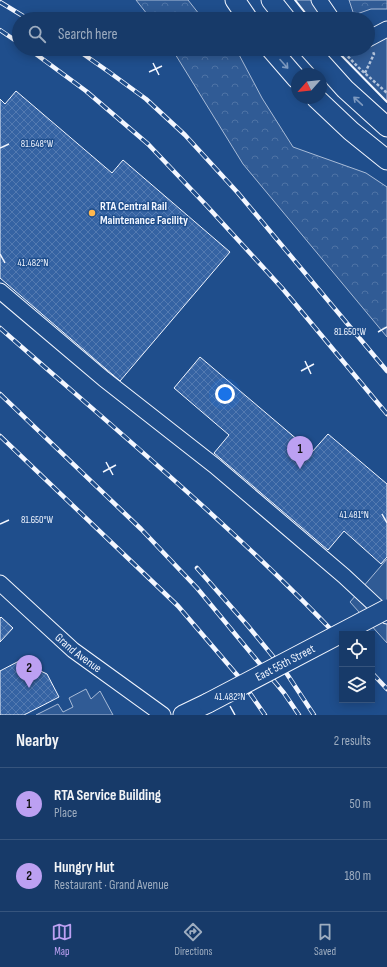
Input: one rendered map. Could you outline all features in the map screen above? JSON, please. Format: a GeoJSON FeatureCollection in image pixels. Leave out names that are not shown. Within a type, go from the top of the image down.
{"type":"FeatureCollection","features":[{"type":"Feature","properties":{"kind":"main road"},"geometry":{"type":"LineString","coordinates":[[235,0],[243,12]]}},
{"type":"Feature","properties":{"kind":"main road"},"geometry":{"type":"LineString","coordinates":[[271,0],[280,12]]}},
{"type":"Feature","properties":{"kind":"main road"},"geometry":{"type":"LineString","coordinates":[[277,56],[291,71]]}},
{"type":"Feature","properties":{"kind":"main road"},"geometry":{"type":"LineString","coordinates":[[315,56],[345,89],[387,127]]}},
{"type":"Feature","properties":{"kind":"main road"},"geometry":{"type":"LineString","coordinates":[[322,104],[351,131],[387,160]]}},
{"type":"Feature","properties":{"kind":"main road","name":"East 55th Street"},"geometry":{"type":"LineString","coordinates":[[183,715],[387,609]]}},
{"type":"Feature","properties":{"kind":"street"},"geometry":{"type":"LineString","coordinates":[[319,0],[327,12]]}},
{"type":"Feature","properties":{"kind":"street"},"geometry":{"type":"LineString","coordinates":[[375,39],[387,29]]}},
{"type":"Feature","properties":{"kind":"street"},"geometry":{"type":"LineString","coordinates":[[0,291],[104,379],[215,466],[344,576],[387,616]]}},
{"type":"Feature","properties":{"kind":"street","name":"Grand Avenue"},"geometry":{"type":"LineString","coordinates":[[0,582],[73,650],[163,715]]}},
{"type":"Feature","properties":{"kind":"path"},"geometry":{"type":"LineString","coordinates":[[348,56],[387,93]]}},
{"type":"Feature","properties":{"kind":"path"},"geometry":{"type":"LineString","coordinates":[[365,73],[373,56]]}},
{"type":"Feature","properties":{"kind":"shaded area"},"geometry":{"type":"Polygon","coordinates":[[[295,0],[319,0],[327,12],[304,12],[295,0]]]}},
{"type":"Feature","properties":{"kind":"shaded area"},"geometry":{"type":"Polygon","coordinates":[[[387,29],[387,102],[342,56],[375,56],[375,35],[387,29]]]}},
{"type":"Feature","properties":{"kind":"shaded area"},"geometry":{"type":"Polygon","coordinates":[[[387,559],[387,643],[350,602],[387,559]]]}},
{"type":"Feature","properties":{"kind":"shaded area"},"geometry":{"type":"Polygon","coordinates":[[[86,689],[91,699],[100,691],[113,715],[36,715],[58,704],[63,712],[73,707],[69,698],[86,689]]]}},
{"type":"Feature","properties":{"kind":"green space"},"geometry":{"type":"Polygon","coordinates":[[[136,0],[188,0],[197,12],[145,12],[136,0]]]}},
{"type":"Feature","properties":{"kind":"green space"},"geometry":{"type":"Polygon","coordinates":[[[349,0],[387,0],[387,9],[371,9],[362,12],[353,12],[349,0]]]}},
{"type":"Feature","properties":{"kind":"green space"},"geometry":{"type":"Polygon","coordinates":[[[176,56],[240,56],[262,98],[293,147],[366,173],[387,187],[387,337],[243,164],[176,56]]]}},
{"type":"Feature","properties":{"kind":"building","name":"RTA Central Rail Maintenance Facility"},"geometry":{"type":"Polygon","coordinates":[[[16,91],[112,173],[123,160],[230,252],[120,381],[0,278],[0,99],[5,104],[16,91]]]}},
{"type":"Feature","properties":{"kind":"building"},"geometry":{"type":"Polygon","coordinates":[[[200,357],[312,452],[328,434],[387,484],[387,557],[381,564],[344,531],[328,550],[214,453],[229,435],[174,388],[200,357]]]}},
{"type":"Feature","properties":{"kind":"building"},"geometry":{"type":"Polygon","coordinates":[[[1,617],[13,628],[0,642],[0,618],[1,617]]]}},
{"type":"Feature","properties":{"kind":"building"},"geometry":{"type":"Polygon","coordinates":[[[19,661],[47,674],[59,697],[24,715],[0,715],[0,671],[19,661]]]}},
{"type":"Feature","properties":{"kind":"railway"},"geometry":{"type":"LineString","coordinates":[[0,2],[16,12]]}},
{"type":"Feature","properties":{"kind":"railway"},"geometry":{"type":"LineString","coordinates":[[0,30],[12,38]]}},
{"type":"Feature","properties":{"kind":"railway"},"geometry":{"type":"LineString","coordinates":[[38,56],[86,91],[148,144],[282,288],[387,414]]}},
{"type":"Feature","properties":{"kind":"railway"},"geometry":{"type":"LineString","coordinates":[[86,56],[146,99],[185,135],[238,193],[387,371]]}},
{"type":"Feature","properties":{"kind":"railway"},"geometry":{"type":"LineString","coordinates":[[0,328],[218,520],[260,559],[339,638]]}},
{"type":"Feature","properties":{"kind":"railway"},"geometry":{"type":"LineString","coordinates":[[0,394],[141,529],[197,588],[284,693],[299,715]]}},
{"type":"Feature","properties":{"kind":"railway"},"geometry":{"type":"LineString","coordinates":[[0,436],[178,606],[238,676],[265,715]]}},
{"type":"Feature","properties":{"kind":"railway"},"geometry":{"type":"LineString","coordinates":[[197,568],[285,671],[314,715]]}},
{"type":"Feature","properties":{"kind":"railway"},"geometry":{"type":"LineString","coordinates":[[375,676],[387,689]]}},
{"type":"Feature","properties":{"kind":"wall"},"geometry":{"type":"LineString","coordinates":[[295,0],[304,12]]}},
{"type":"Feature","properties":{"kind":"wall"},"geometry":{"type":"LineString","coordinates":[[342,56],[387,102]]}},
{"type":"Feature","properties":{"kind":"place","name":"RTA Central Rail Maintenance Facility"},"geometry":{"type":"Point","coordinates":[92,213]}},
{"type":"Feature","properties":{"kind":"place","name":"RTA Service Building"},"geometry":{"type":"Point","coordinates":[300,469]}},
{"type":"Feature","properties":{"kind":"place","name":"Hungry Hut"},"geometry":{"type":"Point","coordinates":[29,688]}}]}
